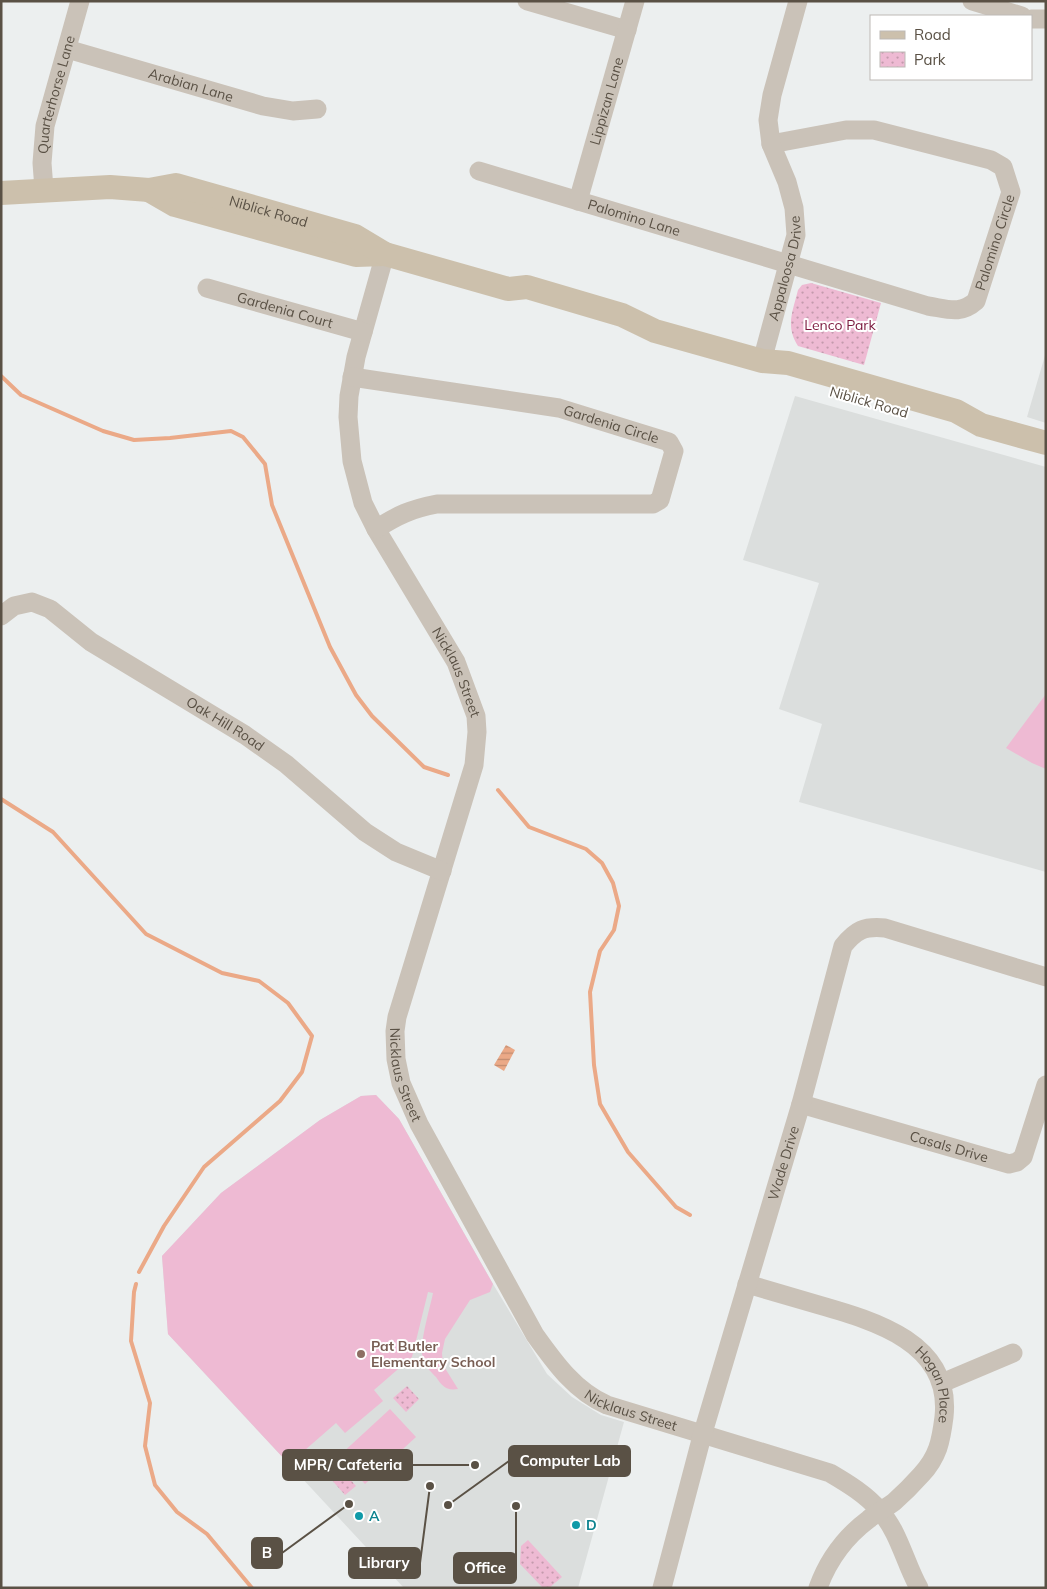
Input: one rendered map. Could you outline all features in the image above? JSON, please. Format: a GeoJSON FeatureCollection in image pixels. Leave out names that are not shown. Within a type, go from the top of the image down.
{"type":"FeatureCollection","features":[{"type":"Feature","properties":{"kind":"main road","name":"Niblick Road"},"geometry":{"type":"LineString","coordinates":[[1,193],[110,187],[149,190],[175,205],[356,255],[384,254],[508,289],[527,288],[603,309],[622,315],[655,331],[762,361],[786,377],[952,426],[981,425],[1046,443]]}},
{"type":"Feature","properties":{"kind":"street","name":"Quarterhorse Lane"},"geometry":{"type":"LineString","coordinates":[[44,190],[42,164],[45,126],[80,1]]}},
{"type":"Feature","properties":{"kind":"street"},"geometry":{"type":"LineString","coordinates":[[527,1],[627,30]]}},
{"type":"Feature","properties":{"kind":"street","name":"Lippizan Lane"},"geometry":{"type":"LineString","coordinates":[[578,200],[635,1]]}},
{"type":"Feature","properties":{"kind":"street","name":"Appaloosa Drive"},"geometry":{"type":"LineString","coordinates":[[762,361],[790,263],[796,235],[794,208],[771,144],[768,120],[772,95],[798,1]]}},
{"type":"Feature","properties":{"kind":"street"},"geometry":{"type":"LineString","coordinates":[[972,1],[1019,15]]}},
{"type":"Feature","properties":{"kind":"street"},"geometry":{"type":"LineString","coordinates":[[1032,18],[1046,19]]}},
{"type":"Feature","properties":{"kind":"street","name":"Arabian Lane"},"geometry":{"type":"LineString","coordinates":[[67,49],[263,106],[293,111],[317,109]]}},
{"type":"Feature","properties":{"kind":"street","name":"Palomino Circle"},"geometry":{"type":"LineString","coordinates":[[771,144],[846,130],[874,130],[991,160],[1003,168],[1011,192],[976,301],[969,307],[959,311],[928,306],[790,263]]}},
{"type":"Feature","properties":{"kind":"street","name":"Palomino Lane"},"geometry":{"type":"LineString","coordinates":[[479,171],[790,263]]}},
{"type":"Feature","properties":{"kind":"street","name":"Nicklaus Street"},"geometry":{"type":"LineString","coordinates":[[384,254],[352,377],[348,417],[352,461],[363,503],[376,529],[456,662],[476,716],[477,732],[474,765],[397,1017],[395,1031],[396,1059],[401,1083],[419,1124],[535,1335],[555,1363],[571,1380],[595,1400],[607,1405],[702,1436],[830,1473],[845,1482],[881,1511],[891,1527],[919,1588]]}},
{"type":"Feature","properties":{"kind":"street","name":"Gardenia Court"},"geometry":{"type":"LineString","coordinates":[[208,288],[363,332]]}},
{"type":"Feature","properties":{"kind":"street","name":"Gardenia Circle"},"geometry":{"type":"LineString","coordinates":[[352,377],[558,408],[669,442],[674,451],[660,500],[653,504],[437,504],[399,514],[376,529]]}},
{"type":"Feature","properties":{"kind":"street","name":"Oak Hill Road"},"geometry":{"type":"LineString","coordinates":[[1,616],[14,606],[32,602],[50,609],[91,642],[245,734],[286,764],[358,828],[396,852],[442,871]]}},
{"type":"Feature","properties":{"kind":"street","name":"Wade Drive"},"geometry":{"type":"LineString","coordinates":[[662,1588],[702,1436],[801,1104],[843,946],[853,934],[861,930],[873,927],[885,928],[1046,977]]}},
{"type":"Feature","properties":{"kind":"street","name":"Casals Drive"},"geometry":{"type":"LineString","coordinates":[[801,1104],[1009,1164],[1017,1162],[1023,1157],[1046,1085]]}},
{"type":"Feature","properties":{"kind":"street","name":"Hogan Place"},"geometry":{"type":"LineString","coordinates":[[747,1284],[862,1317],[900,1334],[930,1362],[942,1383],[946,1403],[941,1441],[932,1461],[922,1475],[895,1500],[868,1519],[846,1540],[830,1560],[818,1588]]}},
{"type":"Feature","properties":{"kind":"street"},"geometry":{"type":"LineString","coordinates":[[942,1383],[1013,1353]]}},
{"type":"Feature","properties":{"kind":"shaded area"},"geometry":{"type":"Polygon","coordinates":[[[1046,352],[1046,423],[1027,417],[1046,352]]]}},
{"type":"Feature","properties":{"kind":"shaded area"},"geometry":{"type":"Polygon","coordinates":[[[795,396],[1046,467],[1046,872],[799,802],[822,724],[779,709],[819,583],[743,560],[795,396]]]}},
{"type":"Feature","properties":{"kind":"shaded area"},"geometry":{"type":"Polygon","coordinates":[[[506,1045],[515,1050],[504,1071],[494,1065],[506,1045]]]}},
{"type":"Feature","properties":{"kind":"shaded area","name":"Pat Butler Elementary School"},"geometry":{"type":"Polygon","coordinates":[[[376,1095],[399,1119],[493,1284],[547,1374],[572,1397],[601,1415],[624,1422],[578,1588],[404,1588],[168,1334],[162,1256],[221,1193],[320,1120],[361,1096],[376,1095]]]}},
{"type":"Feature","properties":{"kind":"green space","name":"Lenco Park"},"geometry":{"type":"Polygon","coordinates":[[[811,283],[881,303],[864,365],[798,346],[792,332],[792,312],[798,290],[802,285],[811,283]]]}},
{"type":"Feature","properties":{"kind":"green space"},"geometry":{"type":"Polygon","coordinates":[[[1046,694],[1046,769],[1006,748],[1046,694]]]}},
{"type":"Feature","properties":{"kind":"green space"},"geometry":{"type":"Polygon","coordinates":[[[376,1095],[399,1119],[493,1284],[490,1292],[470,1300],[445,1339],[442,1353],[443,1365],[458,1389],[450,1389],[440,1383],[429,1370],[422,1356],[423,1339],[433,1293],[428,1292],[412,1357],[374,1390],[383,1401],[345,1433],[336,1423],[289,1464],[168,1334],[162,1256],[221,1193],[320,1120],[361,1096],[376,1095]]]}},
{"type":"Feature","properties":{"kind":"green space"},"geometry":{"type":"Polygon","coordinates":[[[407,1386],[419,1399],[406,1412],[393,1398],[407,1386]]]}},
{"type":"Feature","properties":{"kind":"green space"},"geometry":{"type":"Polygon","coordinates":[[[390,1409],[416,1437],[365,1484],[339,1456],[390,1409]]]}},
{"type":"Feature","properties":{"kind":"green space"},"geometry":{"type":"Polygon","coordinates":[[[341,1469],[356,1486],[345,1495],[330,1478],[341,1469]]]}},
{"type":"Feature","properties":{"kind":"green space"},"geometry":{"type":"Polygon","coordinates":[[[528,1540],[562,1577],[549,1588],[543,1588],[520,1564],[521,1546],[528,1540]]]}},
{"type":"Feature","properties":{"kind":"waterway"},"geometry":{"type":"LineString","coordinates":[[1,376],[21,395],[103,431],[134,440],[231,431],[243,437],[265,464],[272,505],[330,647],[356,695],[372,716],[424,767],[448,775]]}},
{"type":"Feature","properties":{"kind":"waterway"},"geometry":{"type":"LineString","coordinates":[[498,790],[529,827],[586,849],[602,863],[613,883],[619,906],[614,930],[600,951],[590,992],[594,1065],[600,1104],[628,1152],[676,1207],[690,1215]]}},
{"type":"Feature","properties":{"kind":"waterway"},"geometry":{"type":"LineString","coordinates":[[1,799],[53,832],[146,934],[222,973],[259,981],[288,1003],[312,1036],[302,1072],[280,1101],[204,1167],[164,1226],[139,1272]]}},
{"type":"Feature","properties":{"kind":"waterway"},"geometry":{"type":"LineString","coordinates":[[136,1284],[131,1341],[150,1403],[145,1446],[155,1485],[177,1512],[207,1534],[252,1588]]}},
{"type":"Feature","properties":{"kind":"place","name":"Pat Butler Elementary School"},"geometry":{"type":"Point","coordinates":[361,1354]}},
{"type":"Feature","properties":{"kind":"place","name":"MPR/ Cafeteria"},"geometry":{"type":"Point","coordinates":[475,1465]}},
{"type":"Feature","properties":{"kind":"place","name":"Library"},"geometry":{"type":"Point","coordinates":[430,1486]}},
{"type":"Feature","properties":{"kind":"place","name":"B"},"geometry":{"type":"Point","coordinates":[349,1504]}},
{"type":"Feature","properties":{"kind":"place","name":"Computer Lab"},"geometry":{"type":"Point","coordinates":[448,1505]}},
{"type":"Feature","properties":{"kind":"place","name":"Office"},"geometry":{"type":"Point","coordinates":[516,1506]}},
{"type":"Feature","properties":{"kind":"place","name":"A"},"geometry":{"type":"Point","coordinates":[359,1516]}},
{"type":"Feature","properties":{"kind":"place","name":"D"},"geometry":{"type":"Point","coordinates":[576,1525]}}]}
